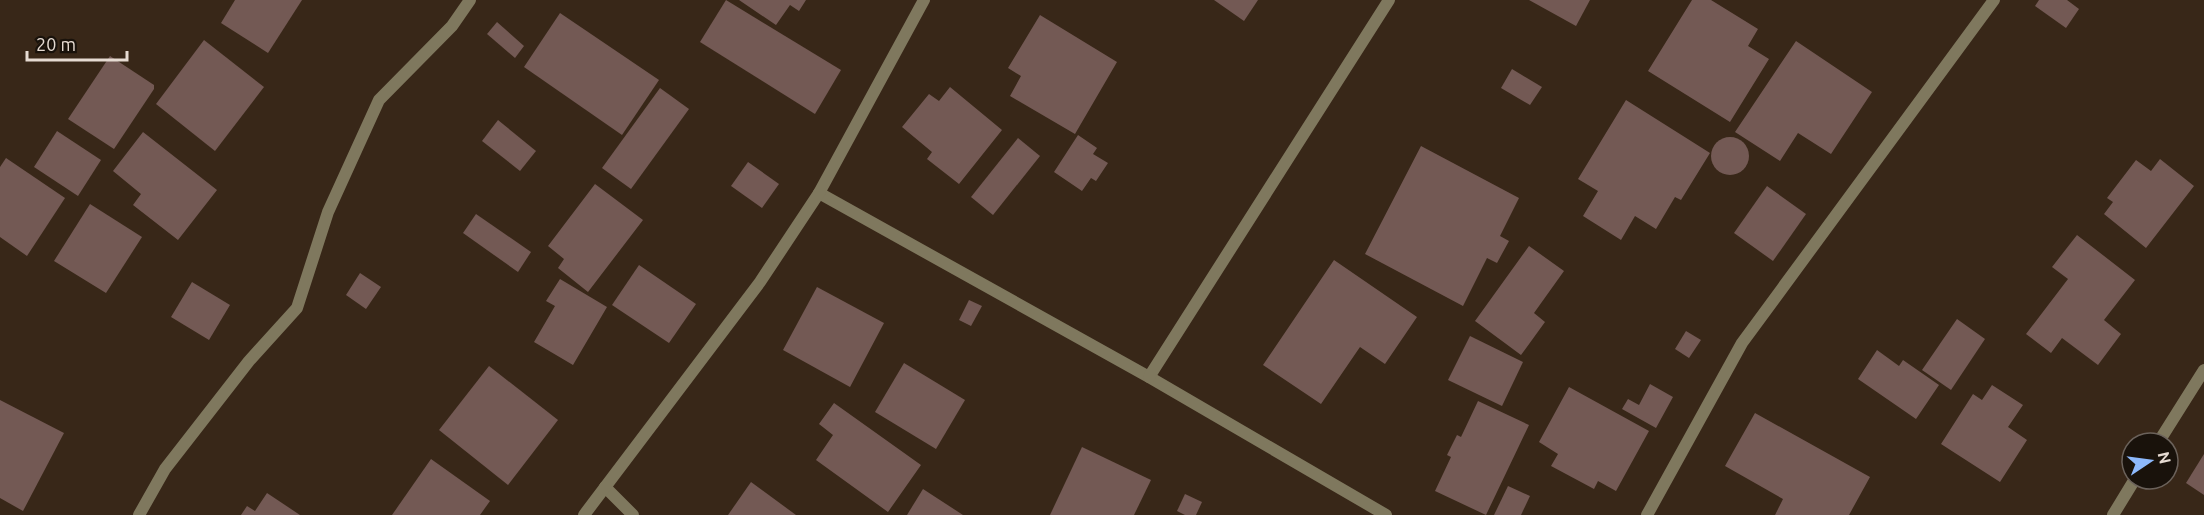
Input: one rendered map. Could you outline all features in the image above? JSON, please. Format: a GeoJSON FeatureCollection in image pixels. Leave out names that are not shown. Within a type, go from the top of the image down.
{"type":"FeatureCollection","features":[{"type":"Feature","properties":{"kind":"street"},"geometry":{"type":"LineString","coordinates":[[139,515],[165,469],[249,361],[297,308],[328,212],[379,100],[452,26],[470,0]]}},
{"type":"Feature","properties":{"kind":"street"},"geometry":{"type":"LineString","coordinates":[[584,515],[760,282],[819,193],[924,0]]}},
{"type":"Feature","properties":{"kind":"street"},"geometry":{"type":"LineString","coordinates":[[1149,377],[1389,0]]}},
{"type":"Feature","properties":{"kind":"street"},"geometry":{"type":"LineString","coordinates":[[1647,515],[1742,343],[1994,0]]}},
{"type":"Feature","properties":{"kind":"street"},"geometry":{"type":"LineString","coordinates":[[819,193],[1149,377],[1386,515]]}},
{"type":"Feature","properties":{"kind":"street"},"geometry":{"type":"LineString","coordinates":[[2166,431],[2204,370]]}},
{"type":"Feature","properties":{"kind":"street"},"geometry":{"type":"LineString","coordinates":[[605,487],[633,515]]}},
{"type":"Feature","properties":{"kind":"street"},"geometry":{"type":"LineString","coordinates":[[2113,515],[2128,491]]}},
{"type":"Feature","properties":{"kind":"building"},"geometry":{"type":"Polygon","coordinates":[[[235,0],[302,0],[268,53],[221,23],[235,0]]]}},
{"type":"Feature","properties":{"kind":"building"},"geometry":{"type":"Polygon","coordinates":[[[726,0],[841,70],[815,114],[700,42],[726,0]]]}},
{"type":"Feature","properties":{"kind":"building"},"geometry":{"type":"Polygon","coordinates":[[[739,0],[806,0],[799,11],[790,5],[776,25],[739,0]]]}},
{"type":"Feature","properties":{"kind":"building"},"geometry":{"type":"Polygon","coordinates":[[[1214,0],[1258,0],[1244,21],[1214,0]]]}},
{"type":"Feature","properties":{"kind":"building"},"geometry":{"type":"Polygon","coordinates":[[[1529,0],[1590,0],[1576,26],[1529,0]]]}},
{"type":"Feature","properties":{"kind":"building"},"geometry":{"type":"Polygon","coordinates":[[[1692,0],[1711,0],[1758,29],[1748,46],[1769,59],[1730,122],[1648,71],[1692,0]]]}},
{"type":"Feature","properties":{"kind":"building"},"geometry":{"type":"Polygon","coordinates":[[[2039,0],[2067,0],[2079,9],[2066,28],[2035,6],[2039,0]]]}},
{"type":"Feature","properties":{"kind":"building"},"geometry":{"type":"Polygon","coordinates":[[[560,13],[659,80],[622,135],[524,67],[560,13]]]}},
{"type":"Feature","properties":{"kind":"building"},"geometry":{"type":"Polygon","coordinates":[[[1040,15],[1117,62],[1075,134],[1010,96],[1021,76],[1008,68],[1040,15]]]}},
{"type":"Feature","properties":{"kind":"building"},"geometry":{"type":"Polygon","coordinates":[[[497,22],[524,46],[515,58],[487,34],[497,22]]]}},
{"type":"Feature","properties":{"kind":"building"},"geometry":{"type":"Polygon","coordinates":[[[204,40],[264,87],[215,151],[156,104],[204,40]]]}},
{"type":"Feature","properties":{"kind":"building"},"geometry":{"type":"Polygon","coordinates":[[[1796,41],[1872,92],[1831,154],[1798,133],[1780,161],[1735,132],[1796,41]]]}},
{"type":"Feature","properties":{"kind":"building"},"geometry":{"type":"Polygon","coordinates":[[[110,56],[154,85],[154,89],[114,149],[68,119],[110,56]]]}},
{"type":"Feature","properties":{"kind":"building"},"geometry":{"type":"Polygon","coordinates":[[[1512,69],[1542,87],[1530,105],[1501,88],[1512,69]]]}},
{"type":"Feature","properties":{"kind":"building"},"geometry":{"type":"Polygon","coordinates":[[[950,87],[1002,130],[959,184],[927,159],[932,152],[902,127],[929,94],[939,101],[950,87]]]}},
{"type":"Feature","properties":{"kind":"building"},"geometry":{"type":"Polygon","coordinates":[[[660,88],[689,109],[631,189],[602,168],[660,88]]]}},
{"type":"Feature","properties":{"kind":"building"},"geometry":{"type":"Polygon","coordinates":[[[1626,100],[1710,153],[1681,200],[1675,197],[1656,229],[1635,216],[1621,240],[1583,216],[1598,191],[1578,179],[1626,100]]]}},
{"type":"Feature","properties":{"kind":"building"},"geometry":{"type":"Polygon","coordinates":[[[498,120],[536,151],[520,171],[482,141],[498,120]]]}},
{"type":"Feature","properties":{"kind":"building"},"geometry":{"type":"Polygon","coordinates":[[[57,131],[101,160],[78,196],[34,167],[57,131]]]}},
{"type":"Feature","properties":{"kind":"building"},"geometry":{"type":"Polygon","coordinates":[[[143,132],[217,190],[178,240],[133,205],[141,194],[113,171],[143,132]]]}},
{"type":"Feature","properties":{"kind":"building"},"geometry":{"type":"Polygon","coordinates":[[[1078,135],[1097,148],[1093,154],[1108,163],[1096,181],[1091,178],[1082,191],[1054,172],[1078,135]]]}},
{"type":"Feature","properties":{"kind":"building"},"geometry":{"type":"Polygon","coordinates":[[[1730,137],[1743,143],[1749,156],[1743,169],[1730,175],[1717,169],[1711,156],[1717,143],[1730,137]]]}},
{"type":"Feature","properties":{"kind":"building"},"geometry":{"type":"Polygon","coordinates":[[[1018,138],[1040,156],[993,215],[971,197],[1018,138]]]}},
{"type":"Feature","properties":{"kind":"building"},"geometry":{"type":"Polygon","coordinates":[[[1421,146],[1519,198],[1500,236],[1509,241],[1497,263],[1487,258],[1463,306],[1365,254],[1421,146]]]}},
{"type":"Feature","properties":{"kind":"building"},"geometry":{"type":"Polygon","coordinates":[[[6,158],[65,198],[27,256],[0,237],[0,167],[6,158]]]}},
{"type":"Feature","properties":{"kind":"building"},"geometry":{"type":"Polygon","coordinates":[[[2160,159],[2194,186],[2146,248],[2104,214],[2113,202],[2107,198],[2136,160],[2151,171],[2160,159]]]}},
{"type":"Feature","properties":{"kind":"building"},"geometry":{"type":"Polygon","coordinates":[[[748,162],[779,184],[762,208],[731,186],[748,162]]]}},
{"type":"Feature","properties":{"kind":"building"},"geometry":{"type":"Polygon","coordinates":[[[595,184],[643,220],[588,292],[558,268],[564,259],[548,246],[595,184]]]}},
{"type":"Feature","properties":{"kind":"building"},"geometry":{"type":"Polygon","coordinates":[[[1767,186],[1806,214],[1773,261],[1734,233],[1767,186]]]}},
{"type":"Feature","properties":{"kind":"building"},"geometry":{"type":"Polygon","coordinates":[[[90,204],[142,237],[106,293],[54,261],[90,204]]]}},
{"type":"Feature","properties":{"kind":"building"},"geometry":{"type":"Polygon","coordinates":[[[476,214],[531,252],[518,272],[463,233],[476,214]]]}},
{"type":"Feature","properties":{"kind":"building"},"geometry":{"type":"Polygon","coordinates":[[[2077,235],[2135,280],[2104,320],[2121,334],[2098,365],[2062,338],[2051,353],[2026,334],[2068,279],[2052,267],[2077,235]]]}},
{"type":"Feature","properties":{"kind":"building"},"geometry":{"type":"Polygon","coordinates":[[[1529,246],[1564,271],[1534,313],[1545,322],[1521,355],[1475,321],[1529,246]]]}},
{"type":"Feature","properties":{"kind":"building"},"geometry":{"type":"Polygon","coordinates":[[[1334,260],[1417,317],[1385,364],[1360,347],[1321,404],[1263,365],[1334,260]]]}},
{"type":"Feature","properties":{"kind":"building"},"geometry":{"type":"Polygon","coordinates":[[[639,265],[696,304],[669,343],[612,305],[639,265]]]}},
{"type":"Feature","properties":{"kind":"building"},"geometry":{"type":"Polygon","coordinates":[[[360,273],[381,287],[366,309],[346,295],[360,273]]]}},
{"type":"Feature","properties":{"kind":"building"},"geometry":{"type":"Polygon","coordinates":[[[560,279],[607,307],[573,365],[534,342],[555,306],[546,301],[560,279]]]}},
{"type":"Feature","properties":{"kind":"building"},"geometry":{"type":"Polygon","coordinates":[[[192,282],[230,305],[209,340],[171,317],[192,282]]]}},
{"type":"Feature","properties":{"kind":"building"},"geometry":{"type":"Polygon","coordinates":[[[817,287],[884,323],[850,387],[783,350],[817,287]]]}},
{"type":"Feature","properties":{"kind":"building"},"geometry":{"type":"Polygon","coordinates":[[[969,300],[982,306],[971,326],[959,320],[969,300]]]}},
{"type":"Feature","properties":{"kind":"building"},"geometry":{"type":"Polygon","coordinates":[[[1957,319],[1985,339],[1951,390],[1922,370],[1957,319]]]}},
{"type":"Feature","properties":{"kind":"building"},"geometry":{"type":"Polygon","coordinates":[[[1686,331],[1701,340],[1689,358],[1675,349],[1686,331]]]}},
{"type":"Feature","properties":{"kind":"building"},"geometry":{"type":"Polygon","coordinates":[[[1470,336],[1523,362],[1502,406],[1448,380],[1470,336]]]}},
{"type":"Feature","properties":{"kind":"building"},"geometry":{"type":"Polygon","coordinates":[[[1877,350],[1899,366],[1903,360],[1939,385],[1916,419],[1858,379],[1877,350]]]}},
{"type":"Feature","properties":{"kind":"building"},"geometry":{"type":"Polygon","coordinates":[[[904,363],[965,400],[936,449],[875,412],[904,363]]]}},
{"type":"Feature","properties":{"kind":"building"},"geometry":{"type":"Polygon","coordinates":[[[489,366],[558,420],[508,485],[439,430],[489,366]]]}},
{"type":"Feature","properties":{"kind":"building"},"geometry":{"type":"Polygon","coordinates":[[[1650,384],[1673,397],[1656,428],[1622,409],[1628,399],[1639,405],[1650,384]]]}},
{"type":"Feature","properties":{"kind":"building"},"geometry":{"type":"Polygon","coordinates":[[[1992,385],[2023,405],[2008,427],[2027,440],[2000,482],[1941,444],[1973,394],[1982,400],[1992,385]]]}},
{"type":"Feature","properties":{"kind":"building"},"geometry":{"type":"Polygon","coordinates":[[[1569,387],[1649,431],[1616,491],[1598,481],[1594,489],[1551,466],[1558,454],[1539,442],[1569,387]]]}},
{"type":"Feature","properties":{"kind":"building"},"geometry":{"type":"Polygon","coordinates":[[[0,400],[64,433],[23,511],[0,498],[0,400]]]}},
{"type":"Feature","properties":{"kind":"building"},"geometry":{"type":"Polygon","coordinates":[[[1478,401],[1529,425],[1486,515],[1435,491],[1451,457],[1447,455],[1457,435],[1461,437],[1478,401]]]}},
{"type":"Feature","properties":{"kind":"building"},"geometry":{"type":"Polygon","coordinates":[[[834,403],[921,465],[888,512],[816,460],[833,435],[819,424],[834,403]]]}},
{"type":"Feature","properties":{"kind":"building"},"geometry":{"type":"Polygon","coordinates":[[[1755,413],[1870,477],[1849,515],[1775,515],[1783,499],[1725,466],[1755,413]]]}},
{"type":"Feature","properties":{"kind":"building"},"geometry":{"type":"Polygon","coordinates":[[[1082,447],[1151,480],[1134,515],[1050,515],[1082,447]]]}},
{"type":"Feature","properties":{"kind":"building"},"geometry":{"type":"Polygon","coordinates":[[[2204,454],[2204,495],[2186,483],[2204,454]]]}},
{"type":"Feature","properties":{"kind":"building"},"geometry":{"type":"Polygon","coordinates":[[[431,459],[490,501],[480,515],[392,515],[431,459]]]}},
{"type":"Feature","properties":{"kind":"building"},"geometry":{"type":"Polygon","coordinates":[[[751,482],[796,515],[728,515],[751,482]]]}},
{"type":"Feature","properties":{"kind":"building"},"geometry":{"type":"Polygon","coordinates":[[[1508,486],[1530,496],[1521,515],[1494,515],[1508,486]]]}},
{"type":"Feature","properties":{"kind":"building"},"geometry":{"type":"Polygon","coordinates":[[[923,489],[963,515],[907,515],[923,489]]]}},
{"type":"Feature","properties":{"kind":"building"},"geometry":{"type":"Polygon","coordinates":[[[267,493],[300,515],[241,515],[247,506],[255,511],[267,493]]]}},
{"type":"Feature","properties":{"kind":"building"},"geometry":{"type":"Polygon","coordinates":[[[1185,494],[1202,502],[1196,515],[1185,515],[1177,511],[1185,494]]]}}]}
